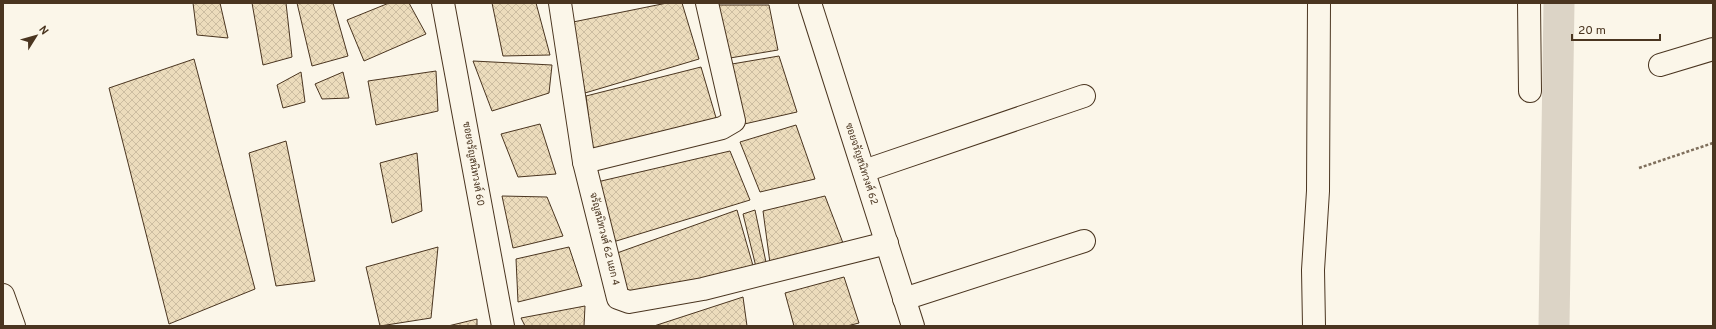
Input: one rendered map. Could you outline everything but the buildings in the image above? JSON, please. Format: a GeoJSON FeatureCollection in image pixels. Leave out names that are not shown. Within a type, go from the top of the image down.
{"type":"FeatureCollection","features":[{"type":"Feature","properties":{"kind":"street","name":"ซอยจรัญสนิทวงศ์ 60"},"geometry":{"type":"LineString","coordinates":[[443,3],[503,326]]}},
{"type":"Feature","properties":{"kind":"street","name":"จรัญสนิทวงศ์ 62 แยก 4"},"geometry":{"type":"LineString","coordinates":[[560,3],[584,162],[618,298],[629,302],[703,289],[887,244]]}},
{"type":"Feature","properties":{"kind":"street"},"geometry":{"type":"LineString","coordinates":[[584,162],[722,128],[734,121],[707,3]]}},
{"type":"Feature","properties":{"kind":"street","name":"ซอยจรัญสนิทวงศ์ 62"},"geometry":{"type":"LineString","coordinates":[[810,3],[913,326]]}},
{"type":"Feature","properties":{"kind":"street"},"geometry":{"type":"LineString","coordinates":[[1314,326],[1313,270],[1318,191],[1319,3]]}},
{"type":"Feature","properties":{"kind":"street"},"geometry":{"type":"LineString","coordinates":[[1529,3],[1530,91]]}},
{"type":"Feature","properties":{"kind":"street"},"geometry":{"type":"LineString","coordinates":[[1660,65],[1713,49]]}},
{"type":"Feature","properties":{"kind":"street"},"geometry":{"type":"LineString","coordinates":[[864,172],[1084,96]]}},
{"type":"Feature","properties":{"kind":"street"},"geometry":{"type":"LineString","coordinates":[[904,299],[1084,241]]}},
{"type":"Feature","properties":{"kind":"street"},"geometry":{"type":"LineString","coordinates":[[3,295],[14,326]]}},
{"type":"Feature","properties":{"kind":"path"},"geometry":{"type":"LineString","coordinates":[[1639,168],[1713,143]]}},
{"type":"Feature","properties":{"kind":"waterway"},"geometry":{"type":"LineString","coordinates":[[1554,326],[1559,3]]}}]}
